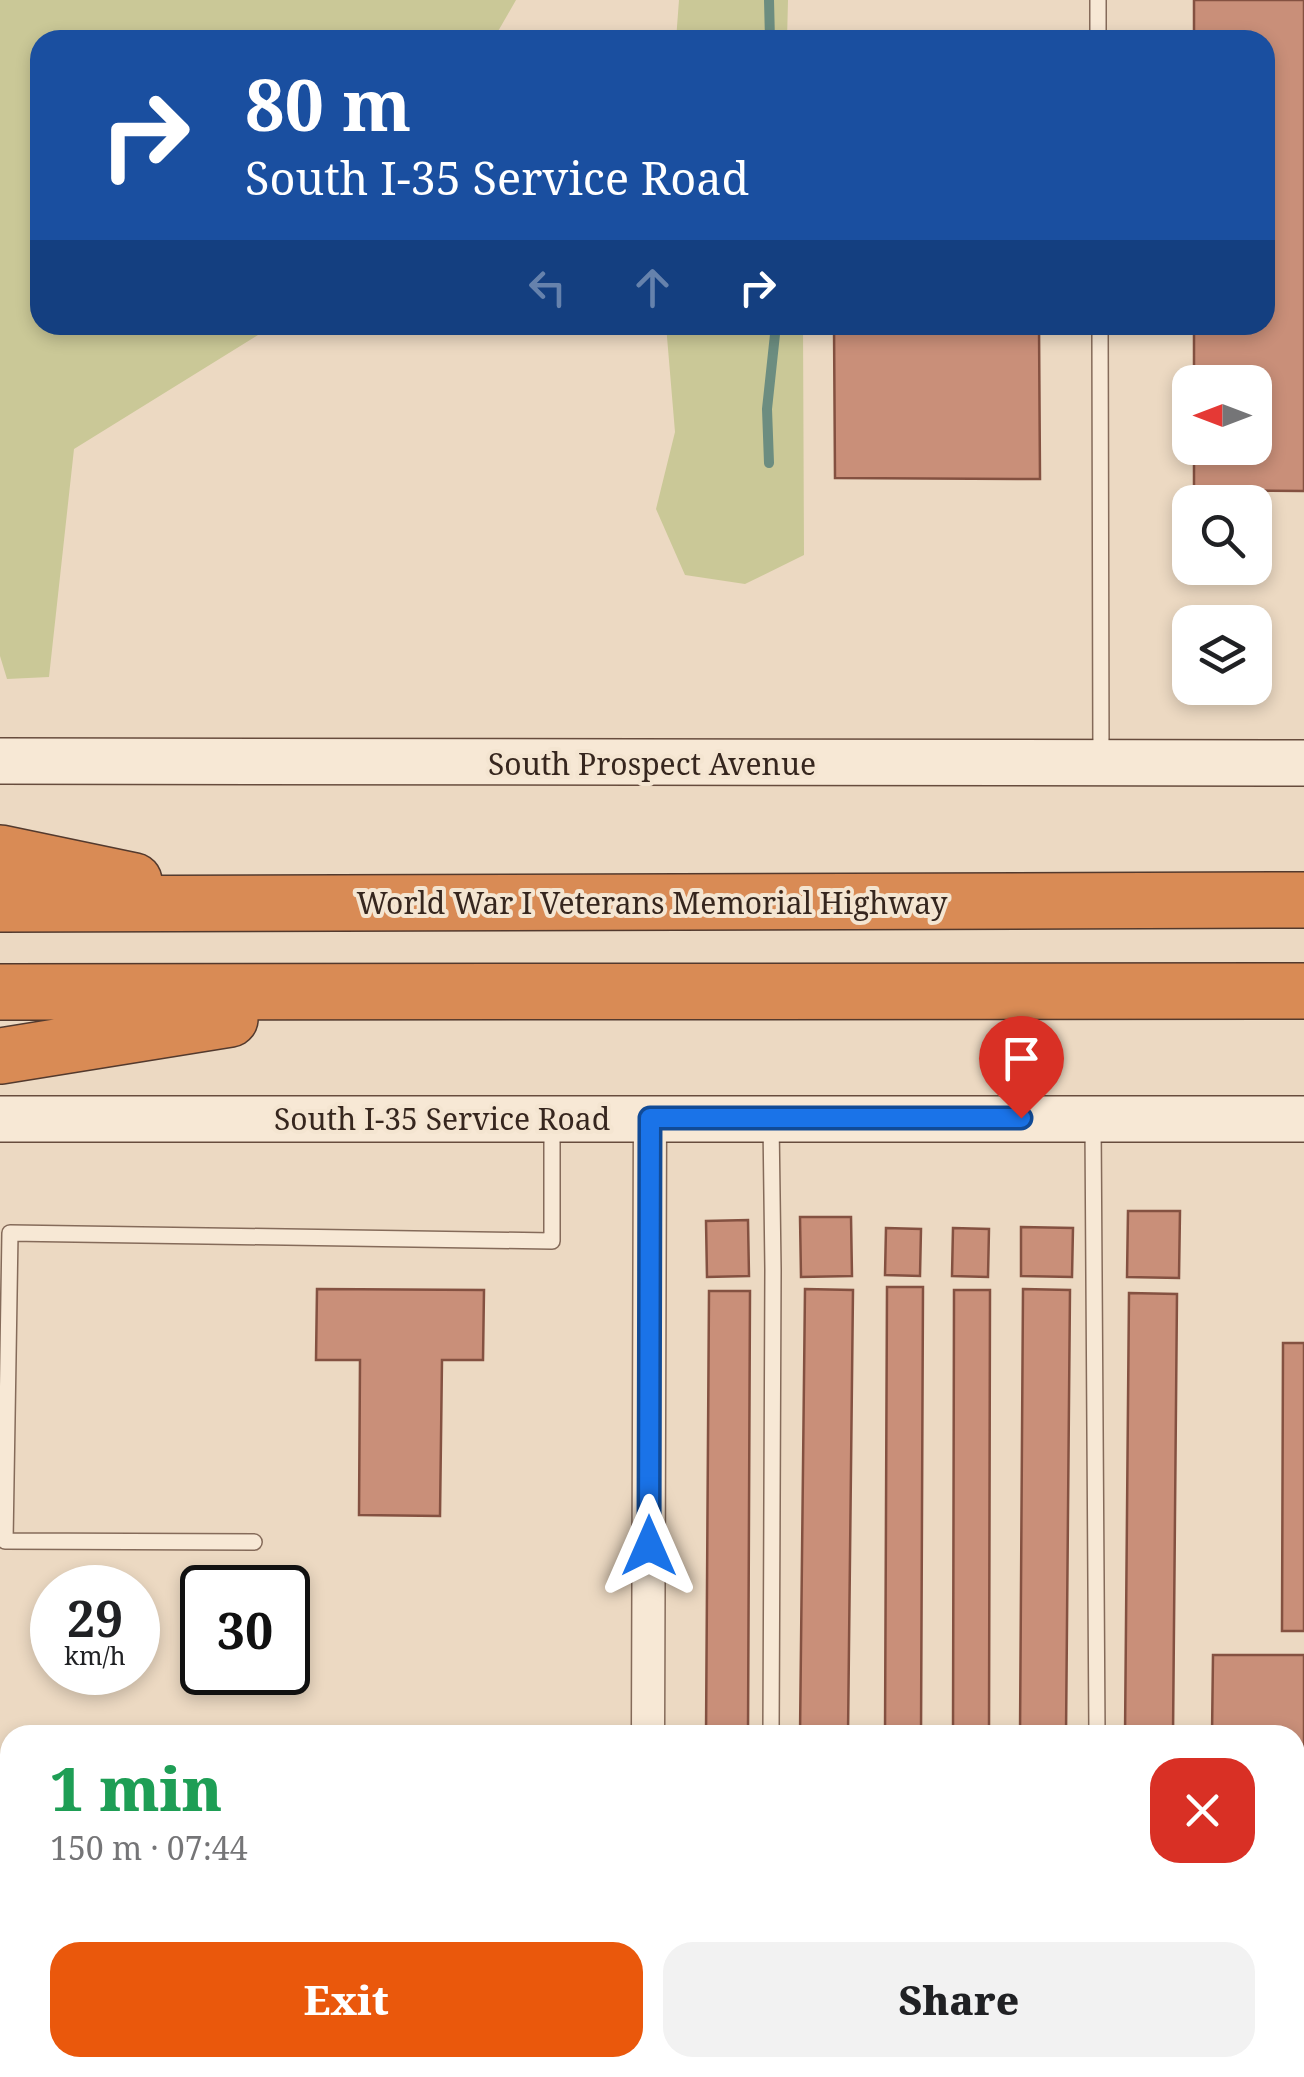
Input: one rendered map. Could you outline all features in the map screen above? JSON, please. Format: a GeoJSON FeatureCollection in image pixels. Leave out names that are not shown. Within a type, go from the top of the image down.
{"type":"FeatureCollection","features":[{"type":"Feature","properties":{"kind":"highway"},"geometry":{"type":"LineString","coordinates":[[0,853],[245,904]]}},
{"type":"Feature","properties":{"kind":"highway"},"geometry":{"type":"LineString","coordinates":[[1246,900],[1304,889]]}},
{"type":"Feature","properties":{"kind":"highway","name":"World War I Veterans Memorial Highway"},"geometry":{"type":"LineString","coordinates":[[0,904],[1304,900]]}},
{"type":"Feature","properties":{"kind":"highway"},"geometry":{"type":"LineString","coordinates":[[1155,991],[1304,1018]]}},
{"type":"Feature","properties":{"kind":"highway"},"geometry":{"type":"LineString","coordinates":[[0,992],[1304,991]]}},
{"type":"Feature","properties":{"kind":"highway"},"geometry":{"type":"LineString","coordinates":[[0,1056],[391,992]]}},
{"type":"Feature","properties":{"kind":"main road","name":"South Prospect Avenue"},"geometry":{"type":"LineString","coordinates":[[0,760],[1304,763]]}},
{"type":"Feature","properties":{"kind":"main road","name":"South I-35 Service Road"},"geometry":{"type":"LineString","coordinates":[[0,1120],[1304,1120]]}},
{"type":"Feature","properties":{"kind":"street"},"geometry":{"type":"LineString","coordinates":[[648,1725],[650,1118]]}},
{"type":"Feature","properties":{"kind":"lane"},"geometry":{"type":"LineString","coordinates":[[1098,0],[1098,30]]}},
{"type":"Feature","properties":{"kind":"lane"},"geometry":{"type":"LineString","coordinates":[[1100,335],[1101,762]]}},
{"type":"Feature","properties":{"kind":"lane"},"geometry":{"type":"LineString","coordinates":[[254,1542],[4,1541],[10,1234],[552,1241],[552,1118]]}},
{"type":"Feature","properties":{"kind":"lane"},"geometry":{"type":"LineString","coordinates":[[770,1118],[774,1270],[770,1725]]}},
{"type":"Feature","properties":{"kind":"lane"},"geometry":{"type":"LineString","coordinates":[[1092,1119],[1096,1178],[1097,1725]]}},
{"type":"Feature","properties":{"kind":"shaded area"},"geometry":{"type":"Polygon","coordinates":[[[0,0],[516,0],[499,30],[30,30],[30,335],[258,335],[74,449],[49,677],[7,679],[0,656],[0,0]]]}},
{"type":"Feature","properties":{"kind":"shaded area"},"geometry":{"type":"Polygon","coordinates":[[[679,0],[788,0],[787,30],[677,30],[679,0]]]}},
{"type":"Feature","properties":{"kind":"shaded area"},"geometry":{"type":"Polygon","coordinates":[[[667,335],[803,335],[804,555],[745,584],[685,575],[656,509],[675,432],[667,335]]]}},
{"type":"Feature","properties":{"kind":"building"},"geometry":{"type":"Polygon","coordinates":[[[1194,0],[1304,0],[1304,491],[1272,491],[1272,485],[1194,485],[1194,465],[1272,465],[1272,365],[1194,365],[1194,335],[1275,335],[1275,30],[1194,30],[1194,0]]]}},
{"type":"Feature","properties":{"kind":"building"},"geometry":{"type":"Polygon","coordinates":[[[834,335],[1039,335],[1040,479],[835,478],[834,335]]]}},
{"type":"Feature","properties":{"kind":"building"},"geometry":{"type":"Polygon","coordinates":[[[1128,1211],[1180,1211],[1179,1278],[1127,1277],[1128,1211]]]}},
{"type":"Feature","properties":{"kind":"building"},"geometry":{"type":"Polygon","coordinates":[[[800,1217],[851,1217],[852,1276],[801,1277],[800,1217]]]}},
{"type":"Feature","properties":{"kind":"building"},"geometry":{"type":"Polygon","coordinates":[[[748,1220],[749,1276],[707,1277],[706,1221],[748,1220]]]}},
{"type":"Feature","properties":{"kind":"building"},"geometry":{"type":"Polygon","coordinates":[[[1021,1227],[1073,1228],[1072,1277],[1021,1276],[1021,1227]]]}},
{"type":"Feature","properties":{"kind":"building"},"geometry":{"type":"Polygon","coordinates":[[[886,1228],[921,1229],[920,1276],[885,1275],[886,1228]]]}},
{"type":"Feature","properties":{"kind":"building"},"geometry":{"type":"Polygon","coordinates":[[[953,1228],[989,1229],[988,1277],[952,1276],[953,1228]]]}},
{"type":"Feature","properties":{"kind":"building"},"geometry":{"type":"Polygon","coordinates":[[[887,1287],[923,1287],[921,1725],[885,1725],[887,1287]]]}},
{"type":"Feature","properties":{"kind":"building"},"geometry":{"type":"Polygon","coordinates":[[[317,1289],[484,1290],[483,1360],[442,1360],[440,1516],[359,1515],[360,1360],[316,1360],[317,1289]]]}},
{"type":"Feature","properties":{"kind":"building"},"geometry":{"type":"Polygon","coordinates":[[[805,1289],[853,1290],[848,1725],[800,1725],[805,1289]]]}},
{"type":"Feature","properties":{"kind":"building"},"geometry":{"type":"Polygon","coordinates":[[[1023,1289],[1070,1290],[1066,1725],[1020,1725],[1023,1289]]]}},
{"type":"Feature","properties":{"kind":"building"},"geometry":{"type":"Polygon","coordinates":[[[954,1290],[990,1290],[989,1725],[953,1725],[954,1290]]]}},
{"type":"Feature","properties":{"kind":"building"},"geometry":{"type":"Polygon","coordinates":[[[709,1291],[750,1291],[748,1725],[706,1725],[709,1291]]]}},
{"type":"Feature","properties":{"kind":"building"},"geometry":{"type":"Polygon","coordinates":[[[1129,1293],[1177,1294],[1173,1725],[1125,1725],[1129,1293]]]}},
{"type":"Feature","properties":{"kind":"building"},"geometry":{"type":"Polygon","coordinates":[[[1283,1343],[1304,1343],[1304,1631],[1282,1631],[1283,1343]]]}},
{"type":"Feature","properties":{"kind":"building"},"geometry":{"type":"Polygon","coordinates":[[[1213,1655],[1304,1655],[1304,1725],[1212,1725],[1213,1655]]]}},
{"type":"Feature","properties":{"kind":"waterway"},"geometry":{"type":"LineString","coordinates":[[769,0],[770,30]]}},
{"type":"Feature","properties":{"kind":"waterway"},"geometry":{"type":"LineString","coordinates":[[769,463],[767,409],[775,335]]}},
{"type":"Feature","properties":{"kind":"route"},"geometry":{"type":"LineString","coordinates":[[649,1546],[650,1118],[1021,1118]]}}]}
